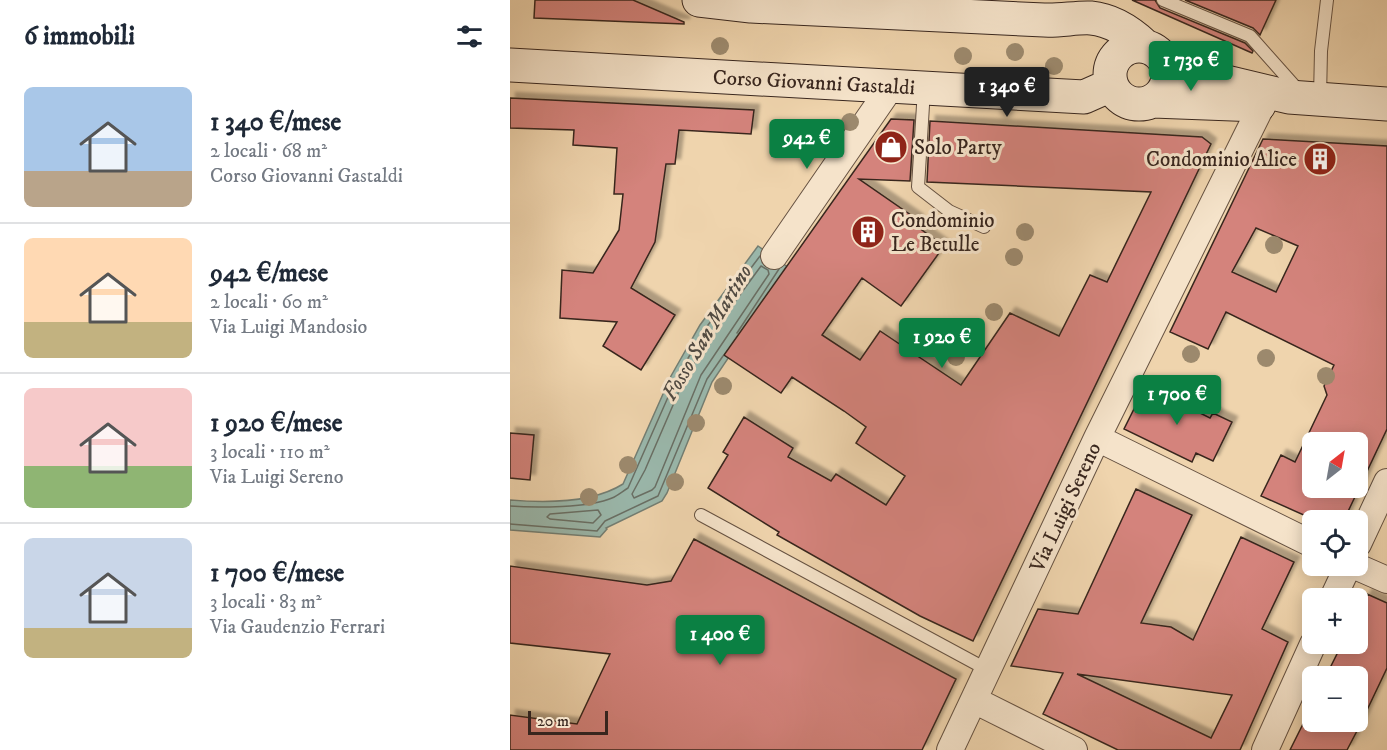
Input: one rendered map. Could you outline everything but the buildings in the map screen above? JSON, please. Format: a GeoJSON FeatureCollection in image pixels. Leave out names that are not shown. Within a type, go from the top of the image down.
{"type":"FeatureCollection","features":[{"type":"Feature","properties":{"kind":"main road"},"geometry":{"type":"LineString","coordinates":[[699,0],[751,6],[1086,15],[1130,32],[1155,55],[1168,80],[1165,89],[1153,101]]}},
{"type":"Feature","properties":{"kind":"main road"},"geometry":{"type":"LineString","coordinates":[[1086,15],[1086,32],[1113,71],[1122,99],[1129,103],[1294,99],[1387,104]]}},
{"type":"Feature","properties":{"kind":"main road"},"geometry":{"type":"LineString","coordinates":[[1113,71],[1124,49],[1131,46],[1218,80],[1294,99]]}},
{"type":"Feature","properties":{"kind":"main road","name":"Corso Giovanni Gastaldi"},"geometry":{"type":"LineString","coordinates":[[512,65],[1084,97],[1113,71]]}},
{"type":"Feature","properties":{"kind":"street"},"geometry":{"type":"LineString","coordinates":[[774,256],[892,85]]}},
{"type":"Feature","properties":{"kind":"street","name":"Via Luigi Sereno"},"geometry":{"type":"LineString","coordinates":[[950,750],[1097,438],[1294,99]]}},
{"type":"Feature","properties":{"kind":"street"},"geometry":{"type":"LineString","coordinates":[[1097,438],[1302,539]]}},
{"type":"Feature","properties":{"kind":"street"},"geometry":{"type":"LineString","coordinates":[[1368,524],[1385,491]]}},
{"type":"Feature","properties":{"kind":"street"},"geometry":{"type":"LineString","coordinates":[[1368,572],[1387,580]]}},
{"type":"Feature","properties":{"kind":"street"},"geometry":{"type":"LineString","coordinates":[[1265,750],[1308,654]]}},
{"type":"Feature","properties":{"kind":"street"},"geometry":{"type":"LineString","coordinates":[[974,700],[1074,750]]}},
{"type":"Feature","properties":{"kind":"lane"},"geometry":{"type":"LineString","coordinates":[[1163,0],[1250,36],[1294,99],[1321,51],[1327,0]]}},
{"type":"Feature","properties":{"kind":"lane"},"geometry":{"type":"LineString","coordinates":[[924,87],[918,187],[949,211],[984,227]]}},
{"type":"Feature","properties":{"kind":"lane"},"geometry":{"type":"LineString","coordinates":[[700,514],[988,670]]}},
{"type":"Feature","properties":{"kind":"water","name":"Fosso San Martino"},"geometry":{"type":"Polygon","coordinates":[[[758,246],[789,268],[712,382],[662,501],[606,528],[600,537],[510,530],[510,500],[553,501],[583,498],[598,495],[623,484],[671,376],[700,325],[758,246]]]}},
{"type":"Feature","properties":{"kind":"place","name":"Solo Party"},"geometry":{"type":"Point","coordinates":[891,147]}},
{"type":"Feature","properties":{"kind":"place","name":"Condominio Alice"},"geometry":{"type":"Point","coordinates":[1320,159]}},
{"type":"Feature","properties":{"kind":"place","name":"Condominio Le Betulle"},"geometry":{"type":"Point","coordinates":[868,232]}}]}
